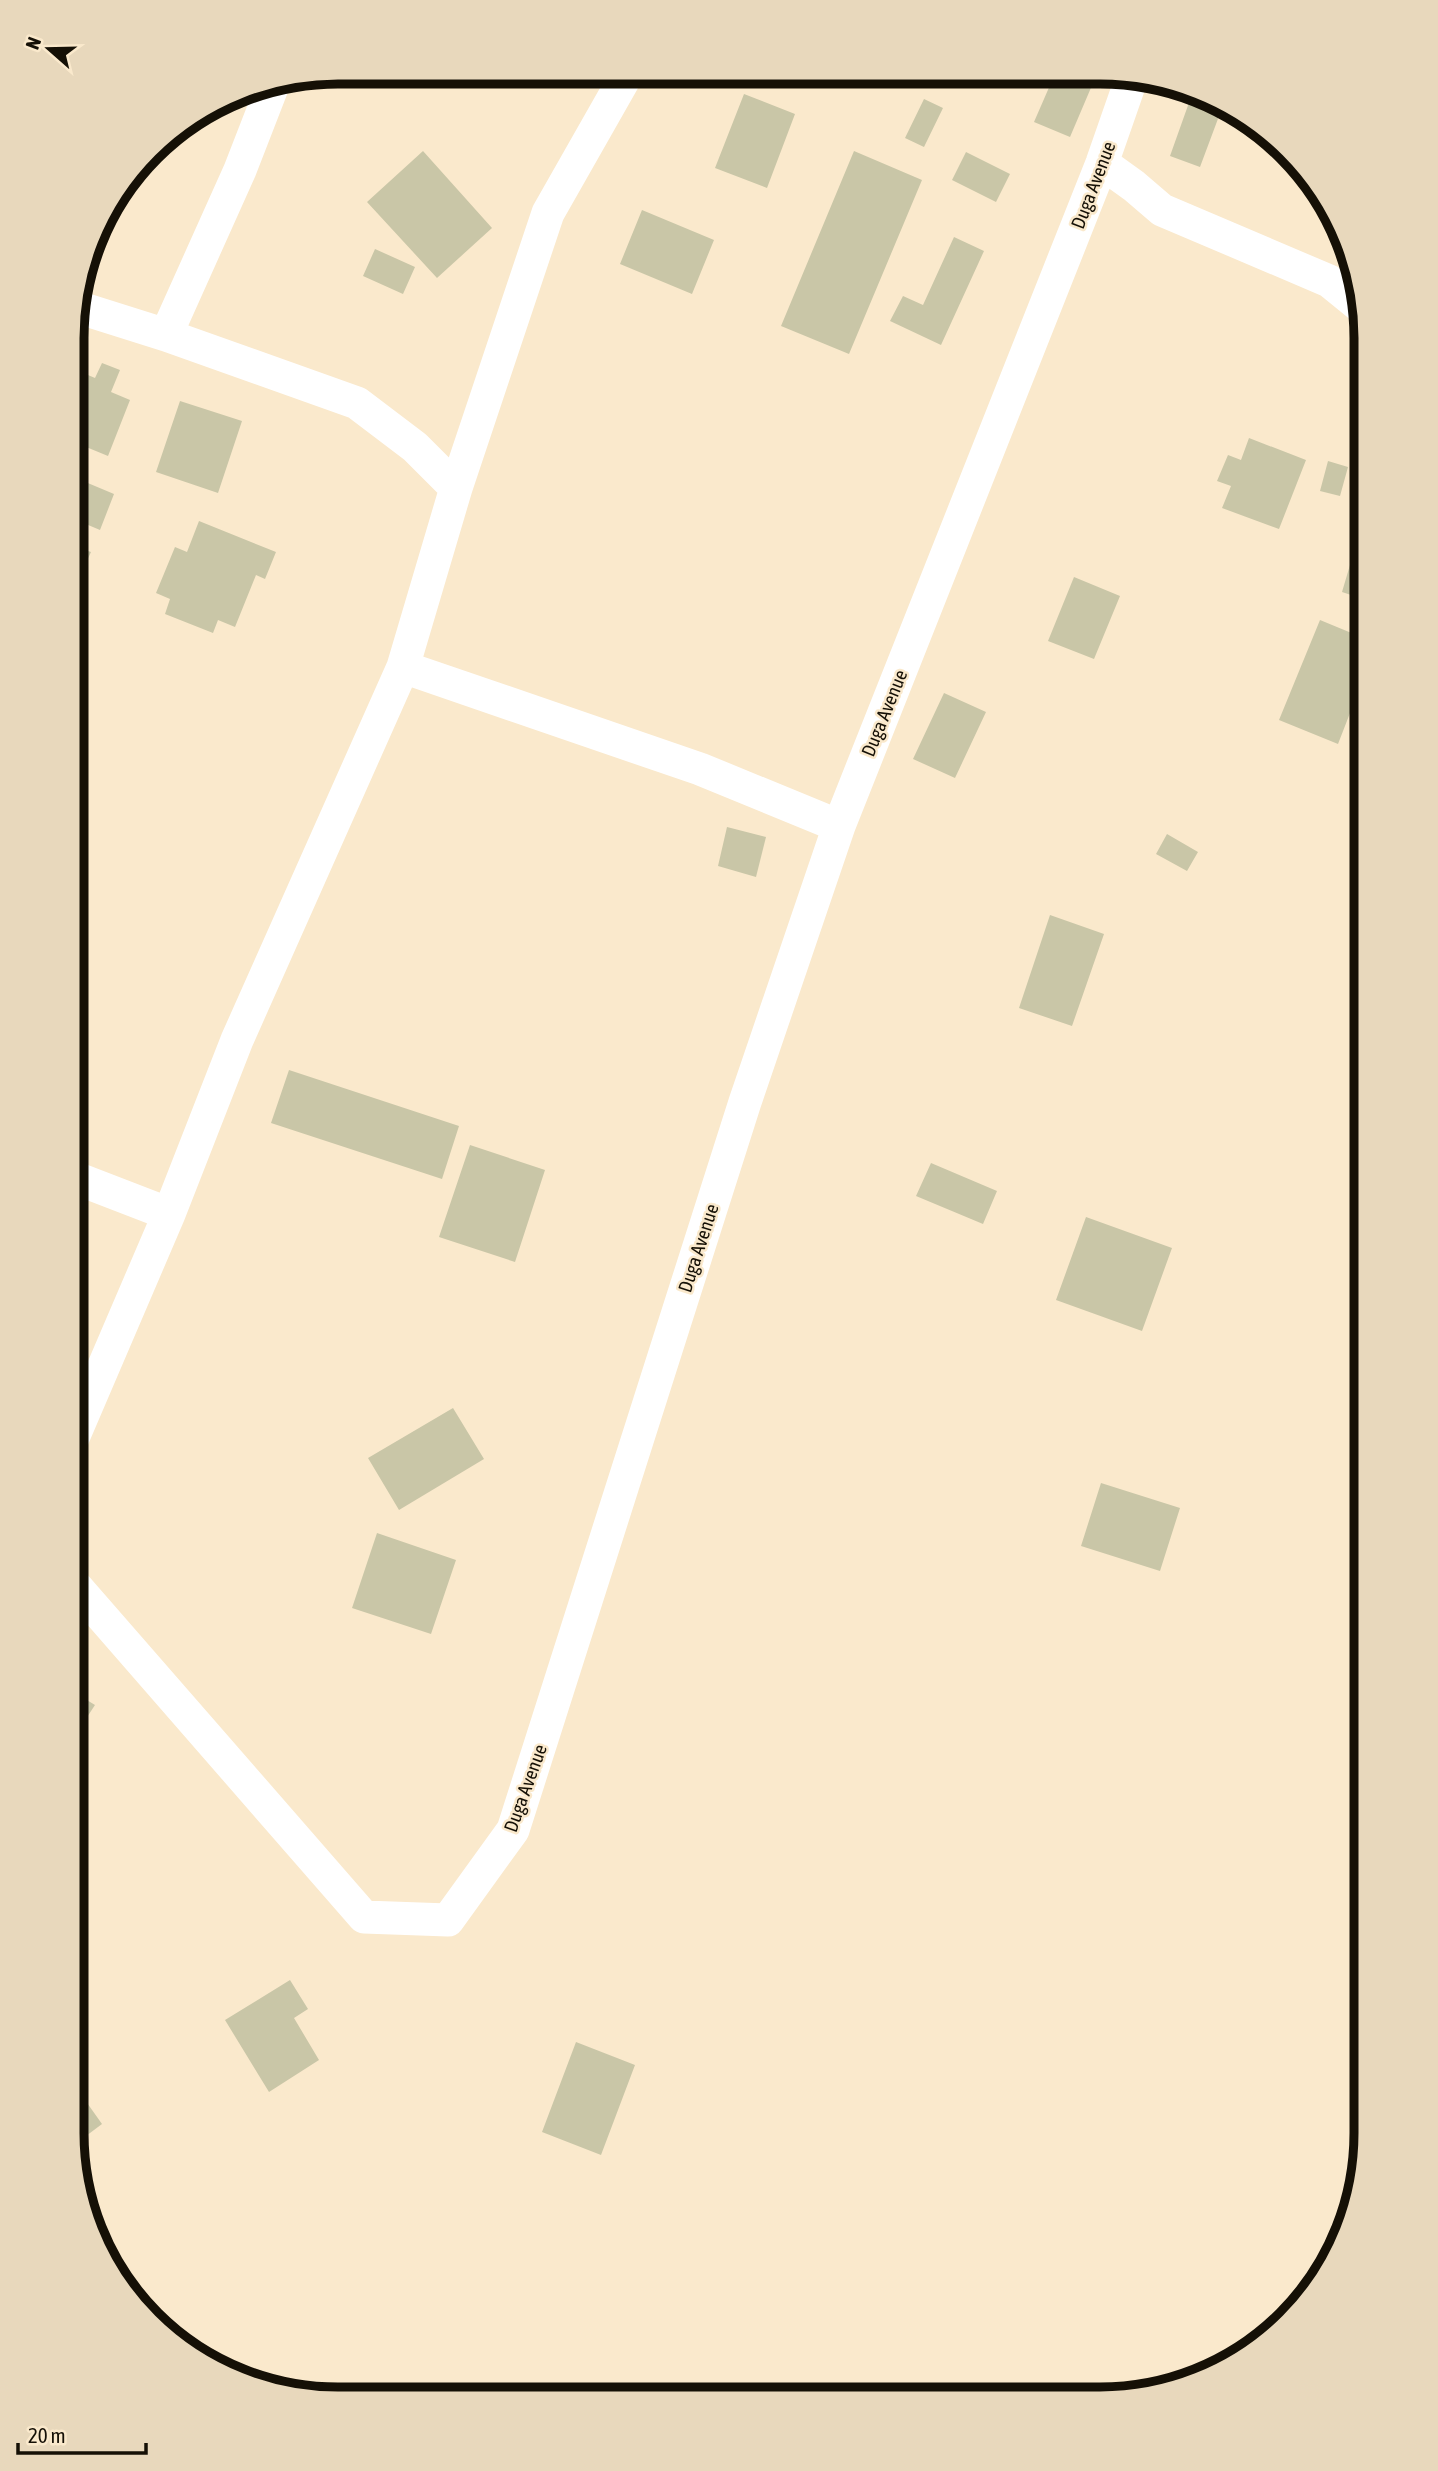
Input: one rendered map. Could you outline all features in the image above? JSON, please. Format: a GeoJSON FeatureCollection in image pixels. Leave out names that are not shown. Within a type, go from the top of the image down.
{"type":"FeatureCollection","features":[{"type":"Feature","properties":{"kind":"street"},"geometry":{"type":"LineString","coordinates":[[84,1412],[169,1214],[237,1041],[403,667],[456,488],[548,213],[621,84]]}},
{"type":"Feature","properties":{"kind":"street","name":"Duga Avenue"},"geometry":{"type":"LineString","coordinates":[[84,1596],[364,1917],[448,1920],[513,1830],[745,1102],[839,826],[1102,163],[1129,86]]}},
{"type":"Feature","properties":{"kind":"street"},"geometry":{"type":"LineString","coordinates":[[166,335],[240,170],[270,94]]}},
{"type":"Feature","properties":{"kind":"street"},"geometry":{"type":"LineString","coordinates":[[1102,163],[1162,210],[1329,281],[1351,299]]}},
{"type":"Feature","properties":{"kind":"street"},"geometry":{"type":"LineString","coordinates":[[86,310],[166,335],[357,403],[415,447],[456,488]]}},
{"type":"Feature","properties":{"kind":"street"},"geometry":{"type":"LineString","coordinates":[[403,667],[700,769],[839,826]]}},
{"type":"Feature","properties":{"kind":"street"},"geometry":{"type":"LineString","coordinates":[[84,1181],[169,1214]]}},
{"type":"Feature","properties":{"kind":"building"},"geometry":{"type":"Polygon","coordinates":[[[1051,84],[1093,84],[1070,137],[1034,122],[1051,84]]]}},
{"type":"Feature","properties":{"kind":"building"},"geometry":{"type":"Polygon","coordinates":[[[744,94],[795,114],[767,188],[715,168],[744,94]]]}},
{"type":"Feature","properties":{"kind":"building"},"geometry":{"type":"Polygon","coordinates":[[[924,99],[943,108],[924,147],[905,138],[924,99]]]}},
{"type":"Feature","properties":{"kind":"building"},"geometry":{"type":"Polygon","coordinates":[[[1190,100],[1220,114],[1200,167],[1170,156],[1190,100]]]}},
{"type":"Feature","properties":{"kind":"building"},"geometry":{"type":"Polygon","coordinates":[[[423,151],[492,228],[437,278],[367,202],[423,151]]]}},
{"type":"Feature","properties":{"kind":"building"},"geometry":{"type":"Polygon","coordinates":[[[854,151],[922,180],[849,354],[781,326],[854,151]]]}},
{"type":"Feature","properties":{"kind":"building"},"geometry":{"type":"Polygon","coordinates":[[[966,152],[1010,174],[996,202],[952,180],[966,152]]]}},
{"type":"Feature","properties":{"kind":"building"},"geometry":{"type":"Polygon","coordinates":[[[642,210],[714,240],[692,294],[620,264],[642,210]]]}},
{"type":"Feature","properties":{"kind":"building"},"geometry":{"type":"Polygon","coordinates":[[[954,237],[984,251],[941,345],[890,321],[903,296],[923,305],[954,237]]]}},
{"type":"Feature","properties":{"kind":"building"},"geometry":{"type":"Polygon","coordinates":[[[375,249],[415,267],[403,294],[363,276],[375,249]]]}},
{"type":"Feature","properties":{"kind":"building"},"geometry":{"type":"Polygon","coordinates":[[[102,363],[120,370],[111,392],[130,400],[108,456],[84,446],[84,373],[95,378],[102,363]]]}},
{"type":"Feature","properties":{"kind":"building"},"geometry":{"type":"Polygon","coordinates":[[[180,401],[242,421],[218,493],[156,472],[180,401]]]}},
{"type":"Feature","properties":{"kind":"building"},"geometry":{"type":"Polygon","coordinates":[[[1249,438],[1306,460],[1279,529],[1222,508],[1231,486],[1217,481],[1228,455],[1241,460],[1249,438]]]}},
{"type":"Feature","properties":{"kind":"building"},"geometry":{"type":"Polygon","coordinates":[[[1328,461],[1348,467],[1340,496],[1320,491],[1328,461]]]}},
{"type":"Feature","properties":{"kind":"building"},"geometry":{"type":"Polygon","coordinates":[[[84,481],[114,494],[100,530],[84,523],[84,481]]]}},
{"type":"Feature","properties":{"kind":"building"},"geometry":{"type":"Polygon","coordinates":[[[199,521],[276,552],[265,579],[256,575],[235,627],[218,620],[213,633],[165,614],[170,599],[156,593],[175,547],[187,552],[199,521]]]}},
{"type":"Feature","properties":{"kind":"building"},"geometry":{"type":"Polygon","coordinates":[[[84,550],[91,552],[84,567],[84,550]]]}},
{"type":"Feature","properties":{"kind":"building"},"geometry":{"type":"Polygon","coordinates":[[[1350,565],[1354,566],[1354,596],[1342,592],[1350,565]]]}},
{"type":"Feature","properties":{"kind":"building"},"geometry":{"type":"Polygon","coordinates":[[[1074,577],[1120,596],[1094,659],[1048,641],[1074,577]]]}},
{"type":"Feature","properties":{"kind":"building"},"geometry":{"type":"Polygon","coordinates":[[[1320,620],[1354,634],[1354,703],[1338,744],[1279,720],[1320,620]]]}},
{"type":"Feature","properties":{"kind":"building"},"geometry":{"type":"Polygon","coordinates":[[[944,693],[986,712],[955,778],[913,759],[944,693]]]}},
{"type":"Feature","properties":{"kind":"building"},"geometry":{"type":"Polygon","coordinates":[[[727,827],[766,837],[756,877],[718,866],[727,827]]]}},
{"type":"Feature","properties":{"kind":"building"},"geometry":{"type":"Polygon","coordinates":[[[1167,834],[1198,852],[1187,871],[1156,854],[1167,834]]]}},
{"type":"Feature","properties":{"kind":"building"},"geometry":{"type":"Polygon","coordinates":[[[1050,915],[1104,934],[1072,1026],[1019,1008],[1050,915]]]}},
{"type":"Feature","properties":{"kind":"building"},"geometry":{"type":"Polygon","coordinates":[[[289,1070],[459,1126],[442,1179],[271,1123],[289,1070]]]}},
{"type":"Feature","properties":{"kind":"building"},"geometry":{"type":"Polygon","coordinates":[[[470,1145],[545,1170],[515,1262],[439,1237],[470,1145]]]}},
{"type":"Feature","properties":{"kind":"building"},"geometry":{"type":"Polygon","coordinates":[[[931,1163],[997,1191],[983,1224],[916,1196],[931,1163]]]}},
{"type":"Feature","properties":{"kind":"building"},"geometry":{"type":"Polygon","coordinates":[[[1086,1217],[1172,1248],[1142,1331],[1056,1300],[1086,1217]]]}},
{"type":"Feature","properties":{"kind":"building"},"geometry":{"type":"Polygon","coordinates":[[[453,1408],[484,1459],[399,1510],[368,1458],[453,1408]]]}},
{"type":"Feature","properties":{"kind":"building"},"geometry":{"type":"Polygon","coordinates":[[[1101,1483],[1180,1508],[1160,1571],[1081,1546],[1101,1483]]]}},
{"type":"Feature","properties":{"kind":"building"},"geometry":{"type":"Polygon","coordinates":[[[377,1533],[456,1560],[431,1634],[352,1608],[377,1533]]]}},
{"type":"Feature","properties":{"kind":"building"},"geometry":{"type":"Polygon","coordinates":[[[84,1698],[95,1705],[84,1722],[84,1698]]]}},
{"type":"Feature","properties":{"kind":"building"},"geometry":{"type":"Polygon","coordinates":[[[290,1980],[308,2009],[294,2018],[319,2060],[269,2092],[225,2020],[290,1980]]]}},
{"type":"Feature","properties":{"kind":"building"},"geometry":{"type":"Polygon","coordinates":[[[576,2042],[635,2065],[601,2155],[542,2132],[576,2042]]]}},
{"type":"Feature","properties":{"kind":"building"},"geometry":{"type":"Polygon","coordinates":[[[84,2101],[102,2124],[84,2137],[84,2133],[84,2101]]]}}]}
